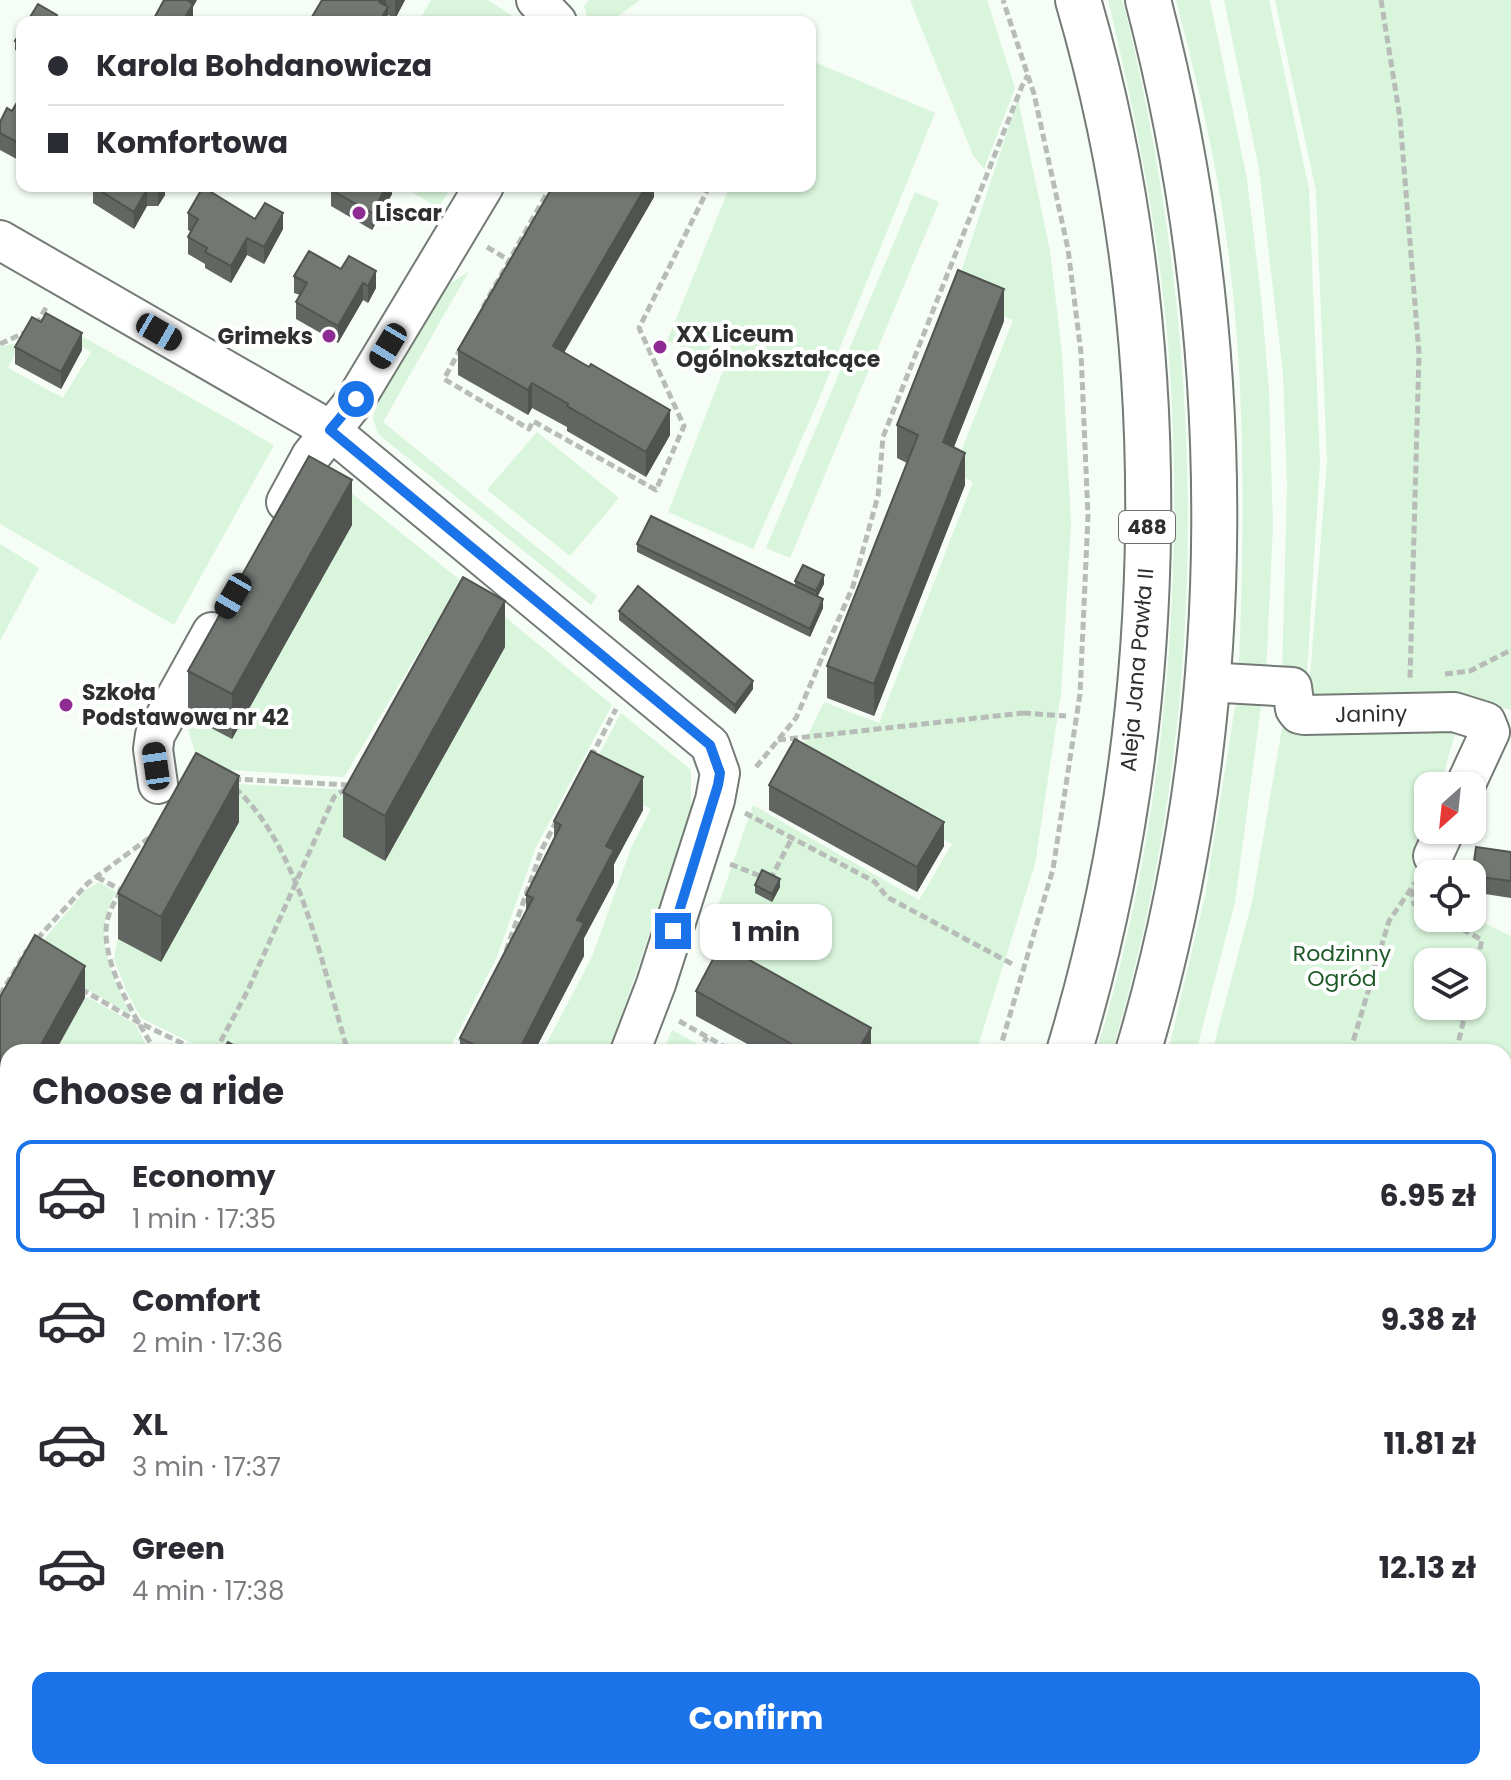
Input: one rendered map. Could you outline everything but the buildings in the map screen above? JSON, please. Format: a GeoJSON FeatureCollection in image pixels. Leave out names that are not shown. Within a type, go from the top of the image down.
{"type":"FeatureCollection","features":[{"type":"Feature","properties":{"kind":"main road","name":"Aleja Jana Pawła II"},"geometry":{"type":"LineString","coordinates":[[1071,1044],[1104,915],[1130,764],[1140,674],[1147,547],[1144,379],[1134,280],[1119,178],[1078,0]]}},
{"type":"Feature","properties":{"kind":"main road"},"geometry":{"type":"LineString","coordinates":[[1140,1044],[1174,906],[1198,760],[1206,682],[1214,520],[1207,346],[1188,190],[1148,0]]}},
{"type":"Feature","properties":{"kind":"street"},"geometry":{"type":"LineString","coordinates":[[536,0],[551,16]]}},
{"type":"Feature","properties":{"kind":"street"},"geometry":{"type":"LineString","coordinates":[[272,526],[311,456],[356,399],[480,192]]}},
{"type":"Feature","properties":{"kind":"street"},"geometry":{"type":"LineString","coordinates":[[0,240],[330,430],[710,745],[727,804],[633,1044]]}},
{"type":"Feature","properties":{"kind":"street"},"geometry":{"type":"LineString","coordinates":[[158,784],[153,749],[155,735],[233,596]]}},
{"type":"Feature","properties":{"kind":"street","name":"Janiny"},"geometry":{"type":"LineString","coordinates":[[1206,682],[1292,687],[1295,709],[1304,715],[1454,712],[1486,722],[1490,732],[1471,772]]}},
{"type":"Feature","properties":{"kind":"path"},"geometry":{"type":"LineString","coordinates":[[1001,1044],[1053,869],[1080,694],[1087,578],[1087,457],[1081,353],[1068,249],[1028,75],[1003,0]]}},
{"type":"Feature","properties":{"kind":"path"},"geometry":{"type":"LineString","coordinates":[[1381,0],[1400,118],[1419,354],[1410,679],[1425,677]]}},
{"type":"Feature","properties":{"kind":"path"},"geometry":{"type":"LineString","coordinates":[[752,776],[757,764],[796,718],[853,586],[878,496],[883,437],[1028,75]]}},
{"type":"Feature","properties":{"kind":"path"},"geometry":{"type":"LineString","coordinates":[[480,313],[548,192]]}},
{"type":"Feature","properties":{"kind":"path"},"geometry":{"type":"LineString","coordinates":[[466,340],[444,379],[529,429],[533,421],[656,490],[684,426],[639,328],[707,192]]}},
{"type":"Feature","properties":{"kind":"path"},"geometry":{"type":"LineString","coordinates":[[477,242],[521,267]]}},
{"type":"Feature","properties":{"kind":"path"},"geometry":{"type":"LineString","coordinates":[[0,344],[35,327],[44,311]]}},
{"type":"Feature","properties":{"kind":"path"},"geometry":{"type":"LineString","coordinates":[[1440,675],[1470,671],[1511,650]]}},
{"type":"Feature","properties":{"kind":"path"},"geometry":{"type":"LineString","coordinates":[[583,770],[618,705]]}},
{"type":"Feature","properties":{"kind":"path"},"geometry":{"type":"LineString","coordinates":[[778,740],[1022,713],[1066,716]]}},
{"type":"Feature","properties":{"kind":"path"},"geometry":{"type":"LineString","coordinates":[[219,1044],[248,990],[334,797],[349,786],[357,773]]}},
{"type":"Feature","properties":{"kind":"path"},"geometry":{"type":"LineString","coordinates":[[346,1044],[296,880],[252,803],[224,778],[349,786]]}},
{"type":"Feature","properties":{"kind":"path"},"geometry":{"type":"LineString","coordinates":[[727,804],[875,882],[887,897],[1014,965]]}},
{"type":"Feature","properties":{"kind":"path"},"geometry":{"type":"LineString","coordinates":[[502,963],[542,849],[563,810]]}},
{"type":"Feature","properties":{"kind":"path"},"geometry":{"type":"LineString","coordinates":[[156,843],[163,830]]}},
{"type":"Feature","properties":{"kind":"path"},"geometry":{"type":"LineString","coordinates":[[721,860],[770,881],[792,838]]}},
{"type":"Feature","properties":{"kind":"path"},"geometry":{"type":"LineString","coordinates":[[1352,1044],[1389,921],[1438,844]]}},
{"type":"Feature","properties":{"kind":"path"},"geometry":{"type":"LineString","coordinates":[[97,877],[128,894]]}},
{"type":"Feature","properties":{"kind":"path"},"geometry":{"type":"LineString","coordinates":[[1411,888],[1414,904]]}},
{"type":"Feature","properties":{"kind":"path"},"geometry":{"type":"LineString","coordinates":[[121,890],[109,911],[106,932],[111,962],[151,1044]]}},
{"type":"Feature","properties":{"kind":"path"},"geometry":{"type":"LineString","coordinates":[[0,995],[24,955],[50,925]]}},
{"type":"Feature","properties":{"kind":"path"},"geometry":{"type":"LineString","coordinates":[[1467,932],[1482,940],[1480,948]]}},
{"type":"Feature","properties":{"kind":"path"},"geometry":{"type":"LineString","coordinates":[[24,955],[37,963]]}},
{"type":"Feature","properties":{"kind":"path"},"geometry":{"type":"LineString","coordinates":[[75,985],[183,1044]]}},
{"type":"Feature","properties":{"kind":"path"},"geometry":{"type":"LineString","coordinates":[[667,1015],[720,1044]]}},
{"type":"Feature","properties":{"kind":"path"},"geometry":{"type":"LineString","coordinates":[[1458,1044],[1464,1020]]}},
{"type":"Feature","properties":{"kind":"path"},"geometry":{"type":"LineString","coordinates":[[459,1044],[468,1027]]}},
{"type":"Feature","properties":{"kind":"path"},"geometry":{"type":"LineString","coordinates":[[703,1044],[707,1037]]}},
{"type":"Feature","properties":{"kind":"green space"},"geometry":{"type":"Polygon","coordinates":[[[431,0],[488,0],[513,16],[422,16],[431,0]]]}},
{"type":"Feature","properties":{"kind":"green space"},"geometry":{"type":"Polygon","coordinates":[[[589,0],[640,0],[618,16],[587,16],[584,6],[589,0]]]}},
{"type":"Feature","properties":{"kind":"green space"},"geometry":{"type":"Polygon","coordinates":[[[910,0],[987,0],[1015,88],[984,169],[973,155],[910,0]]]}},
{"type":"Feature","properties":{"kind":"green space"},"geometry":{"type":"Polygon","coordinates":[[[1108,0],[1122,0],[1154,147],[1173,277],[1185,407],[1188,536],[1182,666],[1168,796],[1145,924],[1114,1044],[1098,1044],[1136,896],[1150,814],[1169,650],[1173,568],[1174,486],[1169,354],[1158,252],[1131,100],[1108,0]]]}},
{"type":"Feature","properties":{"kind":"green space"},"geometry":{"type":"Polygon","coordinates":[[[1176,0],[1210,0],[1247,179],[1269,391],[1273,527],[1266,673],[1245,671],[1239,663],[1243,492],[1236,321],[1218,182],[1176,0]]]}},
{"type":"Feature","properties":{"kind":"green space"},"geometry":{"type":"Polygon","coordinates":[[[1224,0],[1269,0],[1309,189],[1320,462],[1307,674],[1282,674],[1287,486],[1283,374],[1259,169],[1224,0]]]}},
{"type":"Feature","properties":{"kind":"green space"},"geometry":{"type":"Polygon","coordinates":[[[1275,0],[1511,0],[1511,710],[1446,694],[1313,700],[1309,689],[1327,462],[1316,191],[1275,0]]]}},
{"type":"Feature","properties":{"kind":"green space"},"geometry":{"type":"Polygon","coordinates":[[[816,63],[935,113],[817,404],[753,549],[668,512],[725,366],[667,341],[728,192],[816,192],[816,63]]]}},
{"type":"Feature","properties":{"kind":"green space"},"geometry":{"type":"Polygon","coordinates":[[[1018,99],[1050,251],[1062,353],[1071,523],[1061,694],[1035,864],[979,1044],[867,1044],[702,952],[753,805],[919,900],[952,844],[798,755],[824,702],[879,723],[973,482],[953,472],[1013,320],[953,296],[1018,99]]]}},
{"type":"Feature","properties":{"kind":"green space"},"geometry":{"type":"Polygon","coordinates":[[[413,192],[448,192],[438,208],[413,192]]]}},
{"type":"Feature","properties":{"kind":"green space"},"geometry":{"type":"Polygon","coordinates":[[[915,192],[939,202],[790,558],[766,548],[915,192]]]}},
{"type":"Feature","properties":{"kind":"green space"},"geometry":{"type":"Polygon","coordinates":[[[469,271],[383,422],[597,596],[591,605],[378,434],[374,410],[444,288],[469,271]]]}},
{"type":"Feature","properties":{"kind":"green space"},"geometry":{"type":"Polygon","coordinates":[[[55,321],[274,445],[174,625],[0,524],[0,347],[16,343],[18,347],[8,368],[63,398],[91,352],[50,329],[55,321]]]}},
{"type":"Feature","properties":{"kind":"green space"},"geometry":{"type":"Polygon","coordinates":[[[537,432],[619,498],[570,556],[487,490],[537,432]]]}},
{"type":"Feature","properties":{"kind":"green space"},"geometry":{"type":"Polygon","coordinates":[[[331,477],[461,581],[344,777],[200,768],[186,723],[188,716],[331,477]]]}},
{"type":"Feature","properties":{"kind":"green space"},"geometry":{"type":"Polygon","coordinates":[[[0,544],[39,568],[0,641],[0,544]]]}},
{"type":"Feature","properties":{"kind":"green space"},"geometry":{"type":"Polygon","coordinates":[[[469,587],[612,705],[536,847],[496,959],[452,1044],[194,1044],[141,1018],[114,959],[118,939],[195,782],[338,789],[363,802],[343,837],[385,861],[469,587]]]}},
{"type":"Feature","properties":{"kind":"green space"},"geometry":{"type":"Polygon","coordinates":[[[1262,699],[1235,902],[1198,1044],[1170,1044],[1205,896],[1235,707],[1244,700],[1262,699]]]}},
{"type":"Feature","properties":{"kind":"green space"},"geometry":{"type":"Polygon","coordinates":[[[621,713],[691,770],[691,812],[612,1044],[546,1044],[592,957],[631,848],[651,809],[587,777],[621,713]]]}},
{"type":"Feature","properties":{"kind":"green space","name":"Rodzinny Ogród"},"geometry":{"type":"Polygon","coordinates":[[[1282,728],[1456,731],[1444,772],[1414,772],[1414,844],[1439,844],[1451,860],[1414,860],[1414,932],[1486,932],[1486,924],[1511,936],[1511,1044],[1214,1044],[1252,902],[1282,728]]]}},
{"type":"Feature","properties":{"kind":"green space"},"geometry":{"type":"Polygon","coordinates":[[[99,882],[116,892],[109,908],[104,939],[111,969],[131,1015],[30,956],[85,891],[99,882]]]}},
{"type":"Feature","properties":{"kind":"green space"},"geometry":{"type":"Polygon","coordinates":[[[85,998],[89,998],[135,1024],[146,1044],[59,1044],[85,998]]]}},
{"type":"Feature","properties":{"kind":"green space"},"geometry":{"type":"Polygon","coordinates":[[[672,1030],[698,1044],[666,1044],[672,1030]]]}},
{"type":"Feature","properties":{"kind":"place","name":"Liscar"},"geometry":{"type":"Point","coordinates":[359,213]}},
{"type":"Feature","properties":{"kind":"place","name":"Grimeks"},"geometry":{"type":"Point","coordinates":[329,336]}},
{"type":"Feature","properties":{"kind":"place","name":"XX Liceum Ogólnokształcące"},"geometry":{"type":"Point","coordinates":[660,347]}},
{"type":"Feature","properties":{"kind":"place","name":"Szkoła Podstawowa nr 42"},"geometry":{"type":"Point","coordinates":[66,705]}},
{"type":"Feature","properties":{"kind":"route"},"geometry":{"type":"LineString","coordinates":[[356,399],[330,430],[710,745],[720,773],[718,785],[673,931]]}}]}
